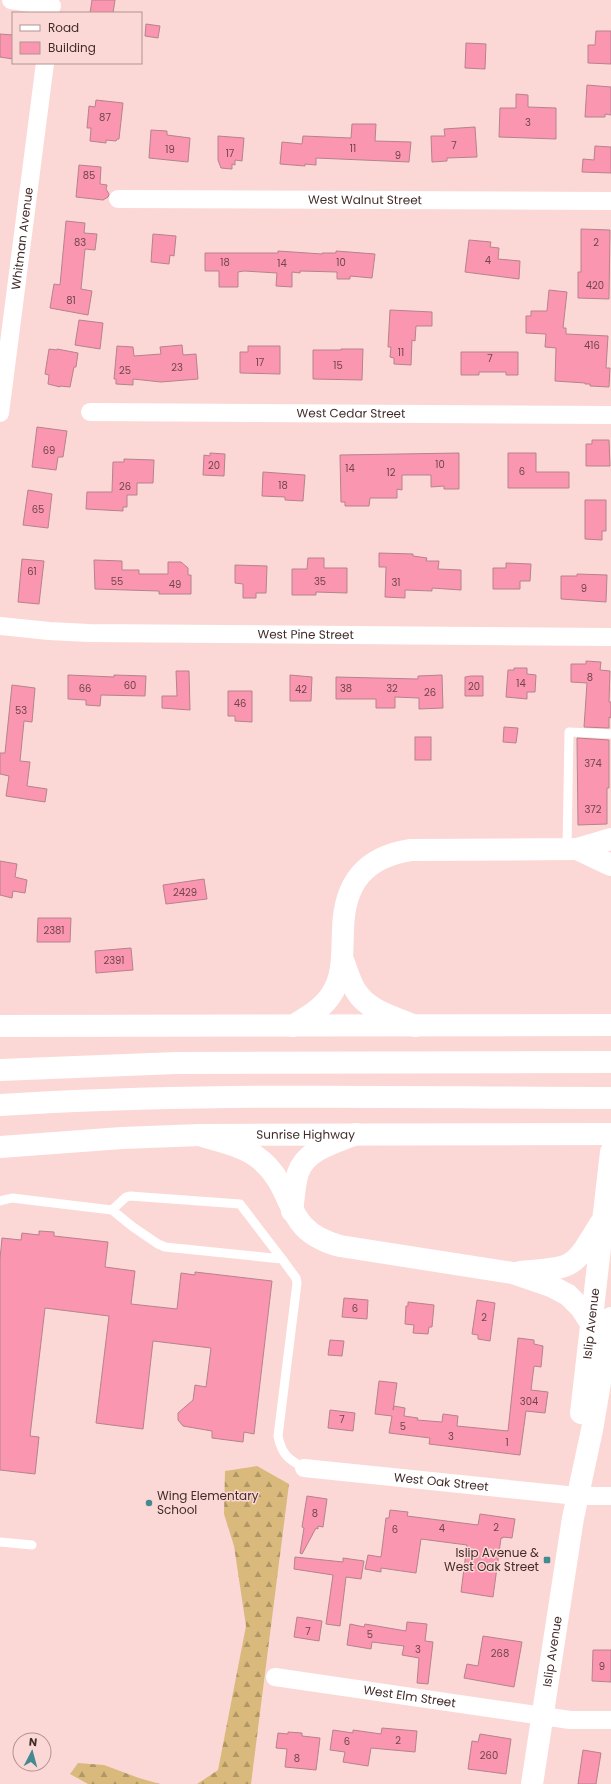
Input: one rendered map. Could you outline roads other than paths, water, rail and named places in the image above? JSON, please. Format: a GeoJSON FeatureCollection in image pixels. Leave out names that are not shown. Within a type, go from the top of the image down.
{"type":"FeatureCollection","features":[{"type":"Feature","properties":{"kind":"main road"},"geometry":{"type":"LineString","coordinates":[[293,1026],[321,1007],[331,995],[338,980],[343,960],[344,920],[349,893],[357,878],[377,860],[393,854],[411,850],[572,849],[611,839]]}},
{"type":"Feature","properties":{"kind":"main road"},"geometry":{"type":"LineString","coordinates":[[572,849],[611,864]]}},
{"type":"Feature","properties":{"kind":"main road"},"geometry":{"type":"LineString","coordinates":[[343,960],[361,999],[377,1010],[415,1026]]}},
{"type":"Feature","properties":{"kind":"main road"},"geometry":{"type":"LineString","coordinates":[[0,1026],[611,1025]]}},
{"type":"Feature","properties":{"kind":"main road"},"geometry":{"type":"LineString","coordinates":[[0,1070],[118,1064],[611,1062]]}},
{"type":"Feature","properties":{"kind":"main road"},"geometry":{"type":"LineString","coordinates":[[0,1105],[124,1100],[241,1098],[611,1098]]}},
{"type":"Feature","properties":{"kind":"main road"},"geometry":{"type":"LineString","coordinates":[[292,1211],[297,1174],[305,1160],[318,1150],[356,1134]]}},
{"type":"Feature","properties":{"kind":"main road","name":"Sunrise Highway"},"geometry":{"type":"LineString","coordinates":[[0,1147],[122,1138],[200,1135],[611,1134]]}},
{"type":"Feature","properties":{"kind":"main road"},"geometry":{"type":"LineString","coordinates":[[200,1135],[246,1151],[262,1160],[274,1173],[292,1211],[307,1230],[322,1240],[331,1244],[513,1273],[551,1286],[568,1295],[581,1308],[601,1322]]}},
{"type":"Feature","properties":{"kind":"main road","name":"Islip Avenue"},"geometry":{"type":"LineString","coordinates":[[532,1784],[577,1496],[580,1430],[601,1322],[603,1219],[611,1152]]}},
{"type":"Feature","properties":{"kind":"main road"},"geometry":{"type":"LineString","coordinates":[[513,1273],[558,1268],[570,1264],[581,1254],[603,1219]]}},
{"type":"Feature","properties":{"kind":"street"},"geometry":{"type":"LineString","coordinates":[[11,0],[52,6]]}},
{"type":"Feature","properties":{"kind":"street","name":"Whitman Avenue"},"geometry":{"type":"LineString","coordinates":[[0,413],[6,325],[45,64]]}},
{"type":"Feature","properties":{"kind":"street","name":"West Walnut Street"},"geometry":{"type":"LineString","coordinates":[[118,199],[611,202]]}},
{"type":"Feature","properties":{"kind":"street","name":"West Cedar Street"},"geometry":{"type":"LineString","coordinates":[[90,412],[611,415]]}},
{"type":"Feature","properties":{"kind":"street","name":"West Pine Street"},"geometry":{"type":"LineString","coordinates":[[0,626],[89,633],[611,637]]}},
{"type":"Feature","properties":{"kind":"street","name":"West Oak Street"},"geometry":{"type":"LineString","coordinates":[[304,1468],[577,1496],[611,1496]]}},
{"type":"Feature","properties":{"kind":"street","name":"West Elm Street"},"geometry":{"type":"LineString","coordinates":[[275,1677],[570,1720],[611,1720]]}},
{"type":"Feature","properties":{"kind":"lane"},"geometry":{"type":"LineString","coordinates":[[572,849],[569,732],[611,734]]}},
{"type":"Feature","properties":{"kind":"lane"},"geometry":{"type":"LineString","coordinates":[[112,1210],[126,1197],[130,1196],[240,1204],[282,1259],[296,1278],[297,1283],[278,1436],[284,1453],[290,1460],[304,1468]]}},
{"type":"Feature","properties":{"kind":"lane"},"geometry":{"type":"LineString","coordinates":[[0,1201],[12,1198],[112,1210],[158,1244],[282,1259]]}},
{"type":"Feature","properties":{"kind":"lane"},"geometry":{"type":"LineString","coordinates":[[0,1542],[32,1545]]}},
{"type":"Feature","properties":{"kind":"place","name":"Wing Elementary School"},"geometry":{"type":"Point","coordinates":[149,1503]}},
{"type":"Feature","properties":{"kind":"place","name":"Islip Avenue & West Oak Street"},"geometry":{"type":"Point","coordinates":[547,1560]}}]}
